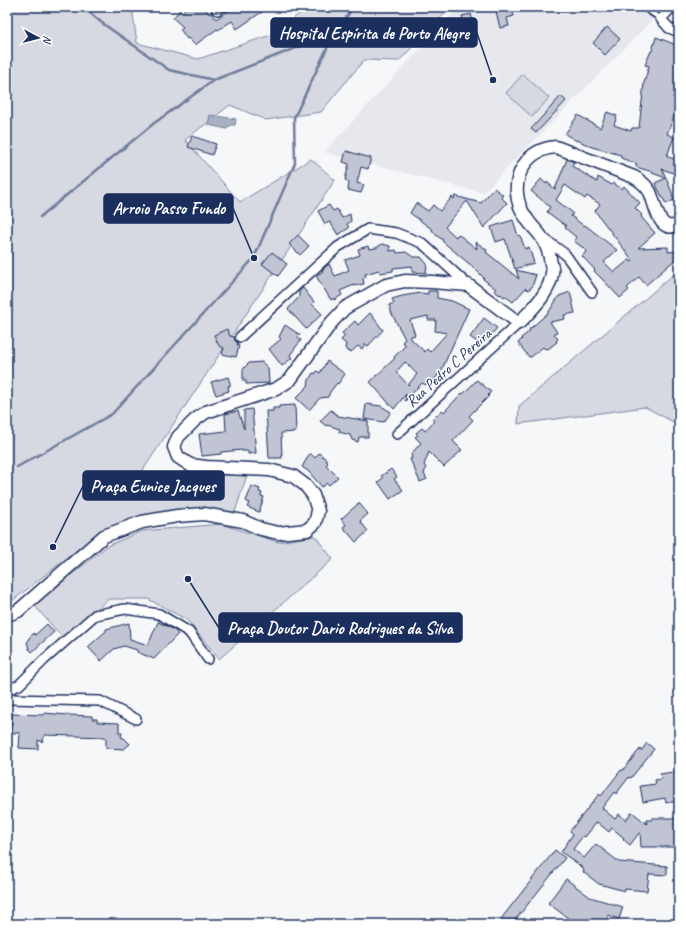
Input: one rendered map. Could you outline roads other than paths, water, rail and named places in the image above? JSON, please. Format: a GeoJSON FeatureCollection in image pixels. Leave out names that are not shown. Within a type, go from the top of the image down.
{"type":"FeatureCollection","features":[{"type":"Feature","properties":{"kind":"street"},"geometry":{"type":"LineString","coordinates":[[672,7],[661,19],[669,28],[679,32]]}},
{"type":"Feature","properties":{"kind":"street"},"geometry":{"type":"LineString","coordinates":[[592,292],[565,254],[542,237],[526,218],[519,203],[516,189],[518,175],[529,157],[538,151],[556,147],[634,177],[644,183],[650,192],[660,220],[664,224],[670,226],[679,224]]}},
{"type":"Feature","properties":{"kind":"street"},"geometry":{"type":"LineString","coordinates":[[240,337],[338,247],[368,230],[396,233],[422,244],[468,285],[519,323],[537,304],[548,289],[552,272],[550,255],[542,237]]}},
{"type":"Feature","properties":{"kind":"street"},"geometry":{"type":"LineString","coordinates":[[7,615],[18,611],[104,536],[142,522],[177,516],[204,514],[243,521],[261,529],[278,533],[307,530],[315,523],[318,511],[313,495],[305,485],[293,476],[269,470],[206,468],[190,465],[178,457],[174,447],[178,437],[195,420],[206,412],[276,389],[290,380],[331,323],[345,308],[386,285],[412,281],[468,285]]}},
{"type":"Feature","properties":{"kind":"street","name":"Rua Pedro C Pereira"},"geometry":{"type":"LineString","coordinates":[[397,434],[519,323]]}},
{"type":"Feature","properties":{"kind":"street"},"geometry":{"type":"LineString","coordinates":[[7,690],[19,685],[95,615],[125,609],[159,614],[189,632],[208,659]]}},
{"type":"Feature","properties":{"kind":"street"},"geometry":{"type":"LineString","coordinates":[[7,699],[100,701],[136,719]]}},
{"type":"Feature","properties":{"kind":"lane"},"geometry":{"type":"LineString","coordinates":[[643,7],[661,19]]}},
{"type":"Feature","properties":{"kind":"water"},"geometry":{"type":"Polygon","coordinates":[[[210,115],[236,119],[235,125],[231,125],[227,129],[208,125],[210,115]]]}},
{"type":"Feature","properties":{"kind":"waterway"},"geometry":{"type":"LineString","coordinates":[[83,7],[102,23],[169,70],[214,80]]}},
{"type":"Feature","properties":{"kind":"waterway"},"geometry":{"type":"LineString","coordinates":[[17,467],[112,414],[254,258],[295,163],[294,118],[330,42],[353,7]]}},
{"type":"Feature","properties":{"kind":"waterway"},"geometry":{"type":"LineString","coordinates":[[40,217],[153,124],[214,80],[337,32]]}},
{"type":"Feature","properties":{"kind":"place","name":"Hospital Espírita de Porto Alegre"},"geometry":{"type":"Point","coordinates":[493,80]}},
{"type":"Feature","properties":{"kind":"place","name":"Arroio Passo Fundo"},"geometry":{"type":"Point","coordinates":[254,258]}},
{"type":"Feature","properties":{"kind":"place","name":"Praça Eunice Jacques"},"geometry":{"type":"Point","coordinates":[53,547]}},
{"type":"Feature","properties":{"kind":"place","name":"Praça Doutor Dario Rodrigues da Silva"},"geometry":{"type":"Point","coordinates":[188,579]}}]}
